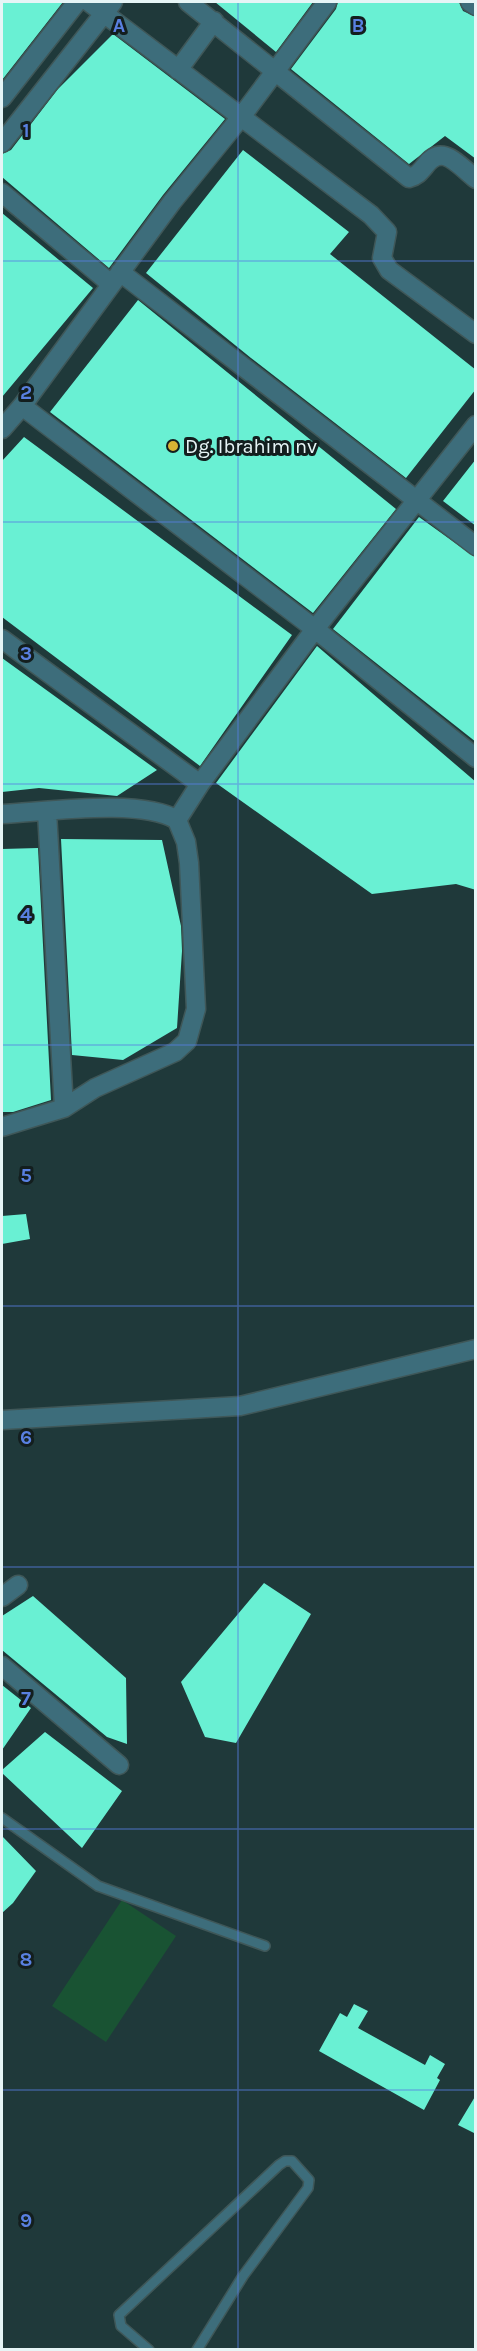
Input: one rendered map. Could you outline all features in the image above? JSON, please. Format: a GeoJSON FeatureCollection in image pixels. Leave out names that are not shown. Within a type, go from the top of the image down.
{"type":"FeatureCollection","features":[{"type":"Feature","properties":{"kind":"street"},"geometry":{"type":"LineString","coordinates":[[2,98],[77,2]]}},
{"type":"Feature","properties":{"kind":"street"},"geometry":{"type":"LineString","coordinates":[[89,2],[108,8],[178,70],[371,215],[387,231],[382,258],[389,270],[476,334]]}},
{"type":"Feature","properties":{"kind":"street"},"geometry":{"type":"LineString","coordinates":[[188,2],[409,178],[417,175],[433,156],[438,154],[445,156],[476,179]]}},
{"type":"Feature","properties":{"kind":"street"},"geometry":{"type":"LineString","coordinates":[[2,429],[22,406],[172,202],[242,117],[327,2]]}},
{"type":"Feature","properties":{"kind":"street"},"geometry":{"type":"LineString","coordinates":[[470,2],[476,6]]}},
{"type":"Feature","properties":{"kind":"street"},"geometry":{"type":"LineString","coordinates":[[2,144],[108,8]]}},
{"type":"Feature","properties":{"kind":"street"},"geometry":{"type":"LineString","coordinates":[[178,70],[214,21]]}},
{"type":"Feature","properties":{"kind":"street"},"geometry":{"type":"LineString","coordinates":[[15,82],[37,98]]}},
{"type":"Feature","properties":{"kind":"street"},"geometry":{"type":"LineString","coordinates":[[2,193],[476,546]]}},
{"type":"Feature","properties":{"kind":"street"},"geometry":{"type":"LineString","coordinates":[[22,406],[315,629],[476,758]]}},
{"type":"Feature","properties":{"kind":"street"},"geometry":{"type":"LineString","coordinates":[[177,820],[200,784],[315,629],[476,425]]}},
{"type":"Feature","properties":{"kind":"street"},"geometry":{"type":"LineString","coordinates":[[2,639],[200,784]]}},
{"type":"Feature","properties":{"kind":"street"},"geometry":{"type":"LineString","coordinates":[[2,814],[105,808],[160,813],[177,820],[186,842],[189,863],[196,972],[196,1009],[192,1027],[187,1041],[175,1052],[95,1088],[64,1108],[2,1127]]}},
{"type":"Feature","properties":{"kind":"street"},"geometry":{"type":"LineString","coordinates":[[47,812],[64,1108]]}},
{"type":"Feature","properties":{"kind":"street"},"geometry":{"type":"LineString","coordinates":[[2,1420],[240,1406],[474,1350]]}},
{"type":"Feature","properties":{"kind":"street"},"geometry":{"type":"LineString","coordinates":[[2,1597],[18,1585]]}},
{"type":"Feature","properties":{"kind":"street"},"geometry":{"type":"LineString","coordinates":[[2,1666],[119,1765]]}},
{"type":"Feature","properties":{"kind":"lane"},"geometry":{"type":"LineString","coordinates":[[2,1818],[98,1886],[265,1946]]}},
{"type":"Feature","properties":{"kind":"lane"},"geometry":{"type":"LineString","coordinates":[[149,2349],[121,2326],[119,2315],[279,2164],[292,2161],[309,2180],[308,2188],[243,2276],[197,2349]]}},
{"type":"Feature","properties":{"kind":"green space"},"geometry":{"type":"Polygon","coordinates":[[[122,1900],[176,1936],[106,2042],[52,2006],[122,1900]]]}},
{"type":"Feature","properties":{"kind":"building"},"geometry":{"type":"Polygon","coordinates":[[[2,2],[63,2],[2,80],[2,2]]]}},
{"type":"Feature","properties":{"kind":"building"},"geometry":{"type":"Polygon","coordinates":[[[215,2],[313,2],[276,52],[215,2]]]}},
{"type":"Feature","properties":{"kind":"building"},"geometry":{"type":"Polygon","coordinates":[[[338,2],[459,2],[463,11],[476,17],[476,159],[445,136],[409,164],[291,69],[336,9],[338,2]]]}},
{"type":"Feature","properties":{"kind":"building"},"geometry":{"type":"Polygon","coordinates":[[[113,34],[225,119],[163,195],[109,268],[2,177],[2,154],[11,150],[58,89],[113,34]]]}},
{"type":"Feature","properties":{"kind":"building"},"geometry":{"type":"Polygon","coordinates":[[[243,150],[349,232],[330,254],[476,370],[476,389],[406,478],[146,273],[243,150]]]}},
{"type":"Feature","properties":{"kind":"building"},"geometry":{"type":"Polygon","coordinates":[[[2,213],[93,288],[2,397],[2,213]]]}},
{"type":"Feature","properties":{"kind":"building"},"geometry":{"type":"Polygon","coordinates":[[[138,300],[396,509],[313,613],[50,412],[138,300]]]}},
{"type":"Feature","properties":{"kind":"building"},"geometry":{"type":"Polygon","coordinates":[[[24,437],[292,635],[200,766],[2,617],[2,461],[24,437]]]}},
{"type":"Feature","properties":{"kind":"building"},"geometry":{"type":"Polygon","coordinates":[[[476,459],[476,526],[443,501],[476,459]]]}},
{"type":"Feature","properties":{"kind":"building"},"geometry":{"type":"Polygon","coordinates":[[[419,517],[476,558],[476,742],[333,629],[419,517]]]}},
{"type":"Feature","properties":{"kind":"building"},"geometry":{"type":"Polygon","coordinates":[[[317,646],[476,782],[476,890],[456,884],[372,894],[216,783],[317,646]]]}},
{"type":"Feature","properties":{"kind":"building"},"geometry":{"type":"Polygon","coordinates":[[[2,658],[157,770],[117,796],[39,788],[2,792],[2,658]]]}},
{"type":"Feature","properties":{"kind":"building"},"geometry":{"type":"Polygon","coordinates":[[[61,839],[162,840],[181,926],[182,951],[177,1028],[123,1060],[72,1055],[61,839]]]}},
{"type":"Feature","properties":{"kind":"building"},"geometry":{"type":"Polygon","coordinates":[[[38,848],[51,1100],[13,1112],[2,1112],[2,849],[38,848]]]}},
{"type":"Feature","properties":{"kind":"building"},"geometry":{"type":"Polygon","coordinates":[[[26,1214],[30,1239],[2,1244],[2,1216],[26,1214]]]}},
{"type":"Feature","properties":{"kind":"building"},"geometry":{"type":"Polygon","coordinates":[[[264,1583],[311,1614],[236,1743],[205,1737],[181,1682],[264,1583]]]}},
{"type":"Feature","properties":{"kind":"building"},"geometry":{"type":"Polygon","coordinates":[[[33,1596],[126,1678],[127,1744],[107,1737],[2,1650],[2,1616],[33,1596]]]}},
{"type":"Feature","properties":{"kind":"building"},"geometry":{"type":"Polygon","coordinates":[[[2,1685],[31,1708],[2,1750],[2,1685]]]}},
{"type":"Feature","properties":{"kind":"building"},"geometry":{"type":"Polygon","coordinates":[[[45,1732],[122,1791],[82,1848],[2,1773],[2,1770],[45,1732]]]}},
{"type":"Feature","properties":{"kind":"building"},"geometry":{"type":"Polygon","coordinates":[[[2,1836],[36,1871],[13,1903],[2,1913],[2,1836]]]}},
{"type":"Feature","properties":{"kind":"building"},"geometry":{"type":"Polygon","coordinates":[[[354,2004],[368,2011],[358,2028],[425,2065],[430,2055],[445,2064],[437,2078],[440,2080],[424,2110],[319,2051],[340,2013],[347,2017],[354,2004]]]}},
{"type":"Feature","properties":{"kind":"building"},"geometry":{"type":"Polygon","coordinates":[[[476,2095],[476,2134],[458,2125],[476,2095]]]}},
{"type":"Feature","properties":{"kind":"place","name":"Dg. Ibrahim nv"},"geometry":{"type":"Point","coordinates":[173,446]}}]}
